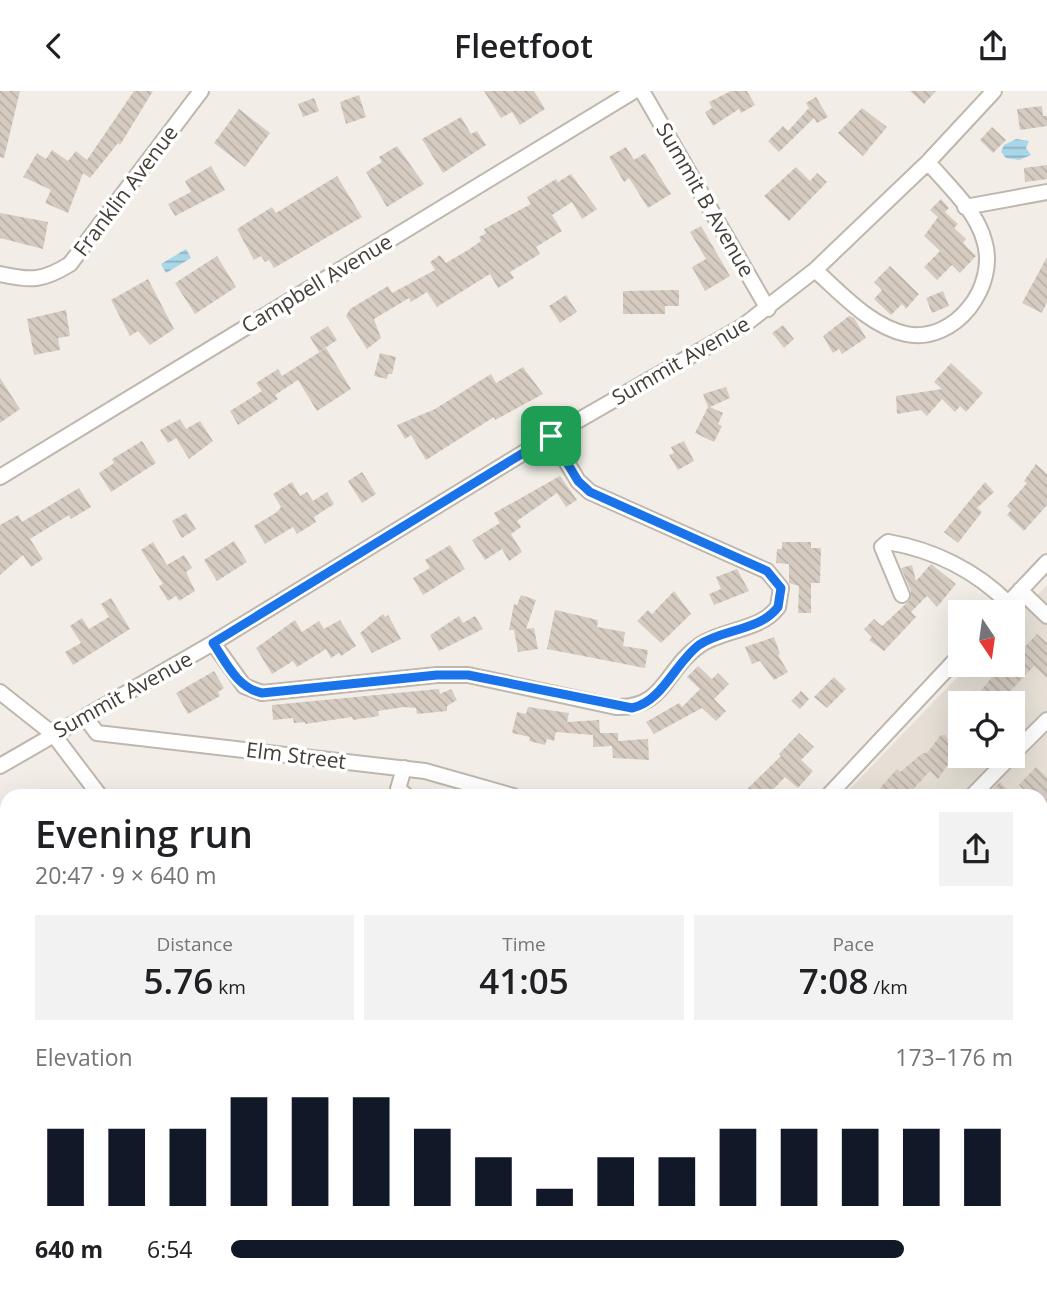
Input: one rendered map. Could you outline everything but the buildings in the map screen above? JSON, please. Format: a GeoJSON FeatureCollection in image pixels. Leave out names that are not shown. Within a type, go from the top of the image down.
{"type":"FeatureCollection","features":[{"type":"Feature","properties":{"kind":"street","name":"Franklin Avenue"},"geometry":{"type":"LineString","coordinates":[[0,274],[24,279],[49,277],[71,264],[201,91]]}},
{"type":"Feature","properties":{"kind":"street","name":"Campbell Avenue"},"geometry":{"type":"LineString","coordinates":[[0,477],[634,91]]}},
{"type":"Feature","properties":{"kind":"street","name":"Summit B Avenue"},"geometry":{"type":"LineString","coordinates":[[642,91],[768,309]]}},
{"type":"Feature","properties":{"kind":"street","name":"Summit Avenue"},"geometry":{"type":"LineString","coordinates":[[0,767],[213,643],[551,436],[768,309],[816,270],[928,162],[994,91]]}},
{"type":"Feature","properties":{"kind":"street"},"geometry":{"type":"LineString","coordinates":[[816,270],[860,310],[896,331],[922,334],[944,327],[973,305],[980,295],[988,268],[984,238],[965,207],[928,162]]}},
{"type":"Feature","properties":{"kind":"street"},"geometry":{"type":"LineString","coordinates":[[965,207],[1047,193]]}},
{"type":"Feature","properties":{"kind":"street"},"geometry":{"type":"LineString","coordinates":[[213,643],[244,686],[262,693],[437,675],[468,675],[632,708],[648,703],[699,646],[765,619],[778,607],[781,588],[767,571],[590,492],[578,481],[551,436]]}},
{"type":"Feature","properties":{"kind":"street"},"geometry":{"type":"LineString","coordinates":[[902,595],[883,555],[882,547],[888,542],[907,546],[961,566],[988,583],[999,600]]}},
{"type":"Feature","properties":{"kind":"street"},"geometry":{"type":"LineString","coordinates":[[1011,600],[1047,562]]}},
{"type":"Feature","properties":{"kind":"street"},"geometry":{"type":"LineString","coordinates":[[1020,590],[1047,616]]}},
{"type":"Feature","properties":{"kind":"street"},"geometry":{"type":"LineString","coordinates":[[838,789],[948,668]]}},
{"type":"Feature","properties":{"kind":"street"},"geometry":{"type":"LineString","coordinates":[[0,692],[53,734],[95,789]]}},
{"type":"Feature","properties":{"kind":"street","name":"Elm Street"},"geometry":{"type":"LineString","coordinates":[[85,717],[97,733],[425,771],[488,789]]}},
{"type":"Feature","properties":{"kind":"street"},"geometry":{"type":"LineString","coordinates":[[1025,742],[1047,720]]}},
{"type":"Feature","properties":{"kind":"street"},"geometry":{"type":"LineString","coordinates":[[398,789],[404,768]]}},
{"type":"Feature","properties":{"kind":"street"},"geometry":{"type":"LineString","coordinates":[[979,789],[999,768]]}},
{"type":"Feature","properties":{"kind":"shaded area"},"geometry":{"type":"Polygon","coordinates":[[[1047,585],[1047,789],[850,789],[957,677],[1026,677],[1026,607],[1047,585]]]}},
{"type":"Feature","properties":{"kind":"water"},"geometry":{"type":"Polygon","coordinates":[[[1016,139],[1029,141],[1026,148],[1031,155],[1019,160],[1006,158],[1001,152],[1004,145],[1016,139]]]}},
{"type":"Feature","properties":{"kind":"water"},"geometry":{"type":"Polygon","coordinates":[[[186,249],[191,258],[166,273],[161,264],[186,249]]]}},
{"type":"Feature","properties":{"kind":"route"},"geometry":{"type":"LineString","coordinates":[[551,436],[578,481],[590,492],[605,501],[767,571],[781,588],[781,600],[774,613],[703,643],[687,656],[648,703],[632,708],[616,707],[468,675],[437,675],[262,693],[244,686],[213,643],[551,436]]}}]}
